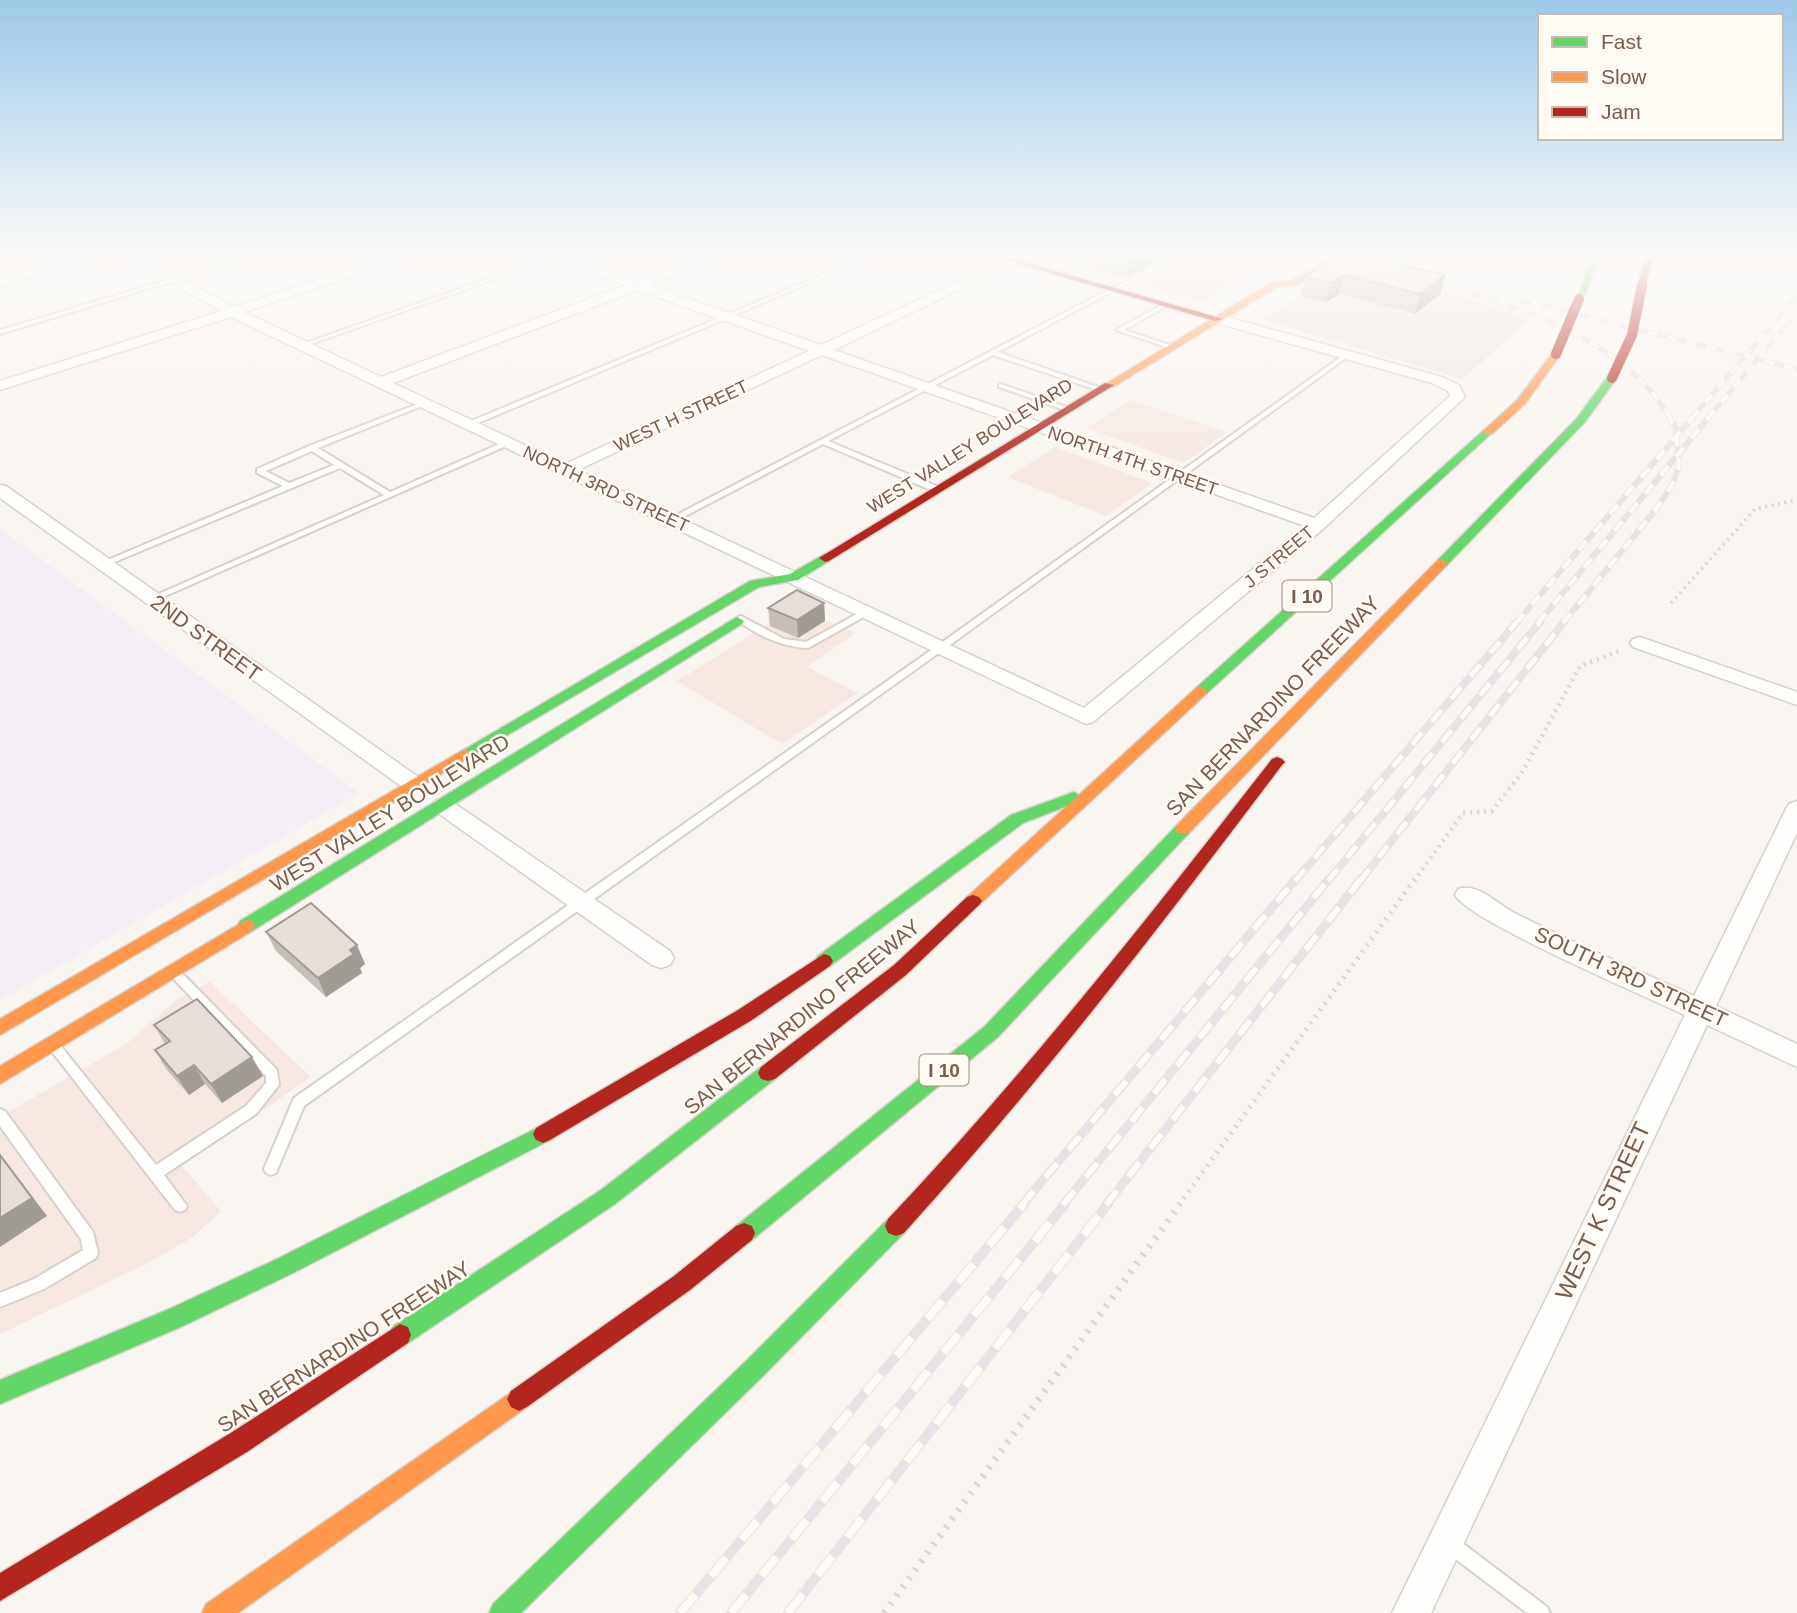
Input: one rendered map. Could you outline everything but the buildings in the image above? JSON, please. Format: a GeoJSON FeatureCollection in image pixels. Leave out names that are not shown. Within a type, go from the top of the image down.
{"type":"FeatureCollection","features":[{"type":"Feature","properties":{"kind":"main road","name":"WEST VALLEY BOULEVARD"},"geometry":{"type":"LineString","coordinates":[[0,1028],[755,584],[794,577],[1036,427],[1199,330]]}},
{"type":"Feature","properties":{"kind":"main road","name":"SAN BERNARDINO FREEWAY"},"geometry":{"type":"LineString","coordinates":[[0,1588],[238,1443],[608,1197],[900,970],[1092,790],[1521,402],[1556,354],[1566,330]]}},
{"type":"Feature","properties":{"kind":"main road","name":"SAN BERNARDINO FREEWAY"},"geometry":{"type":"LineString","coordinates":[[215,1613],[287,1565],[682,1283],[991,1032],[1384,621],[1581,420],[1612,378],[1633,330]]}},
{"type":"Feature","properties":{"kind":"main road","name":"WEST VALLEY BOULEVARD"},"geometry":{"type":"LineString","coordinates":[[780,595],[786,592],[794,577]]}},
{"type":"Feature","properties":{"kind":"main road","name":"WEST VALLEY BOULEVARD"},"geometry":{"type":"LineString","coordinates":[[0,1076],[443,806],[760,607]]}},
{"type":"Feature","properties":{"kind":"main road"},"geometry":{"type":"LineString","coordinates":[[1300,731],[1384,621]]}},
{"type":"Feature","properties":{"kind":"main road"},"geometry":{"type":"LineString","coordinates":[[502,1613],[833,1290],[997,1117],[1106,986],[1283,754]]}},
{"type":"Feature","properties":{"kind":"main road"},"geometry":{"type":"LineString","coordinates":[[0,1392],[175,1318],[285,1266],[571,1120],[745,1015],[843,948],[1017,819],[1092,790]]}},
{"type":"Feature","properties":{"kind":"street"},"geometry":{"type":"LineString","coordinates":[[0,386],[175,330]]}},
{"type":"Feature","properties":{"kind":"street","name":"NORTH 3RD STREET"},"geometry":{"type":"LineString","coordinates":[[271,330],[1086,717]]}},
{"type":"Feature","properties":{"kind":"street"},"geometry":{"type":"LineString","coordinates":[[382,382],[520,330]]}},
{"type":"Feature","properties":{"kind":"street","name":"NORTH 4TH STREET"},"geometry":{"type":"LineString","coordinates":[[761,330],[1317,525]]}},
{"type":"Feature","properties":{"kind":"street","name":"WEST H STREET"},"geometry":{"type":"LineString","coordinates":[[565,470],[864,330]]}},
{"type":"Feature","properties":{"kind":"street"},"geometry":{"type":"LineString","coordinates":[[1258,330],[1347,355]]}},
{"type":"Feature","properties":{"kind":"street","name":"J STREET"},"geometry":{"type":"LineString","coordinates":[[1086,717],[1317,525],[1458,397],[1454,388],[1437,380],[1347,355]]}},
{"type":"Feature","properties":{"kind":"street","name":"2ND STREET"},"geometry":{"type":"LineString","coordinates":[[0,490],[413,784]]}},
{"type":"Feature","properties":{"kind":"street"},"geometry":{"type":"LineString","coordinates":[[1640,643],[1797,699]]}},
{"type":"Feature","properties":{"kind":"street"},"geometry":{"type":"LineString","coordinates":[[443,806],[661,958]]}},
{"type":"Feature","properties":{"kind":"street","name":"WEST K STREET"},"geometry":{"type":"LineString","coordinates":[[1411,1613],[1797,809]]}},
{"type":"Feature","properties":{"kind":"street","name":"SOUTH 3RD STREET"},"geometry":{"type":"LineString","coordinates":[[1467,895],[1502,917],[1797,1056]]}},
{"type":"Feature","properties":{"kind":"lane"},"geometry":{"type":"LineString","coordinates":[[303,345],[345,330]]}},
{"type":"Feature","properties":{"kind":"lane"},"geometry":{"type":"LineString","coordinates":[[468,424],[692,330]]}},
{"type":"Feature","properties":{"kind":"lane"},"geometry":{"type":"LineString","coordinates":[[671,520],[1036,330]]}},
{"type":"Feature","properties":{"kind":"lane"},"geometry":{"type":"LineString","coordinates":[[1120,330],[1171,347]]}},
{"type":"Feature","properties":{"kind":"lane"},"geometry":{"type":"LineString","coordinates":[[994,353],[1099,389]]}},
{"type":"Feature","properties":{"kind":"lane"},"geometry":{"type":"LineString","coordinates":[[271,1169],[299,1102],[940,648],[1347,355]]}},
{"type":"Feature","properties":{"kind":"lane"},"geometry":{"type":"LineString","coordinates":[[1001,386],[1067,409]]}},
{"type":"Feature","properties":{"kind":"lane"},"geometry":{"type":"LineString","coordinates":[[288,486],[260,471],[425,403]]}},
{"type":"Feature","properties":{"kind":"lane"},"geometry":{"type":"LineString","coordinates":[[825,442],[936,489]]}},
{"type":"Feature","properties":{"kind":"lane"},"geometry":{"type":"LineString","coordinates":[[152,599],[509,443]]}},
{"type":"Feature","properties":{"kind":"lane"},"geometry":{"type":"LineString","coordinates":[[312,448],[390,495]]}},
{"type":"Feature","properties":{"kind":"lane"},"geometry":{"type":"LineString","coordinates":[[102,564],[340,465]]}},
{"type":"Feature","properties":{"kind":"lane"},"geometry":{"type":"LineString","coordinates":[[740,620],[786,642],[801,646],[808,645],[866,612]]}},
{"type":"Feature","properties":{"kind":"lane"},"geometry":{"type":"LineString","coordinates":[[154,1174],[251,1110],[273,1085],[272,1074],[173,970]]}},
{"type":"Feature","properties":{"kind":"lane"},"geometry":{"type":"LineString","coordinates":[[52,1044],[180,1206]]}},
{"type":"Feature","properties":{"kind":"lane"},"geometry":{"type":"LineString","coordinates":[[0,1300],[76,1265],[91,1253],[88,1237],[2,1121]]}},
{"type":"Feature","properties":{"kind":"lane"},"geometry":{"type":"LineString","coordinates":[[1446,1542],[1541,1613]]}},
{"type":"Feature","properties":{"kind":"path"},"geometry":{"type":"LineString","coordinates":[[1671,603],[1755,509],[1797,500]]}},
{"type":"Feature","properties":{"kind":"path"},"geometry":{"type":"LineString","coordinates":[[884,1613],[1463,813],[1492,811],[1523,771],[1580,666],[1640,643]]}},
{"type":"Feature","properties":{"kind":"shaded area"},"geometry":{"type":"Polygon","coordinates":[[[1297,330],[1518,330],[1462,379],[1297,330]]]}},
{"type":"Feature","properties":{"kind":"shaded area"},"geometry":{"type":"Polygon","coordinates":[[[1131,400],[1227,432],[1184,463],[1086,428],[1131,400]]]}},
{"type":"Feature","properties":{"kind":"shaded area"},"geometry":{"type":"Polygon","coordinates":[[[1055,447],[1152,483],[1106,516],[1008,477],[1055,447]]]}},
{"type":"Feature","properties":{"kind":"shaded area"},"geometry":{"type":"Polygon","coordinates":[[[0,529],[359,793],[0,1000],[0,529]]]}},
{"type":"Feature","properties":{"kind":"shaded area"},"geometry":{"type":"Polygon","coordinates":[[[796,607],[855,633],[807,667],[857,693],[782,744],[677,681],[796,607]]]}},
{"type":"Feature","properties":{"kind":"shaded area"},"geometry":{"type":"Polygon","coordinates":[[[210,982],[311,1077],[182,1166],[221,1211],[193,1237],[146,1264],[0,1334],[0,1117],[126,1044],[179,998],[210,982]]]}},
{"type":"Feature","properties":{"kind":"railway"},"geometry":{"type":"LineString","coordinates":[[1567,330],[1594,344],[1623,365],[1649,389],[1670,418]]}},
{"type":"Feature","properties":{"kind":"railway"},"geometry":{"type":"LineString","coordinates":[[1642,330],[1745,356]]}},
{"type":"Feature","properties":{"kind":"railway"},"geometry":{"type":"LineString","coordinates":[[1745,356],[1768,330]]}},
{"type":"Feature","properties":{"kind":"railway"},"geometry":{"type":"LineString","coordinates":[[1758,359],[1782,330]]}},
{"type":"Feature","properties":{"kind":"railway"},"geometry":{"type":"LineString","coordinates":[[1692,418],[1745,356]]}},
{"type":"Feature","properties":{"kind":"railway"},"geometry":{"type":"LineString","coordinates":[[1745,356],[1758,359]]}},
{"type":"Feature","properties":{"kind":"railway"},"geometry":{"type":"LineString","coordinates":[[1708,418],[1758,359]]}},
{"type":"Feature","properties":{"kind":"railway"},"geometry":{"type":"LineString","coordinates":[[1758,359],[1797,369]]}},
{"type":"Feature","properties":{"kind":"railway"},"geometry":{"type":"LineString","coordinates":[[1669,417],[1676,428],[1677,436]]}},
{"type":"Feature","properties":{"kind":"railway"},"geometry":{"type":"LineString","coordinates":[[1677,436],[1693,417]]}},
{"type":"Feature","properties":{"kind":"railway"},"geometry":{"type":"LineString","coordinates":[[1678,454],[1709,417]]}},
{"type":"Feature","properties":{"kind":"railway"},"geometry":{"type":"LineString","coordinates":[[1516,623],[1677,436]]}},
{"type":"Feature","properties":{"kind":"railway"},"geometry":{"type":"LineString","coordinates":[[1677,436],[1678,454]]}},
{"type":"Feature","properties":{"kind":"railway"},"geometry":{"type":"LineString","coordinates":[[1538,623],[1678,454]]}},
{"type":"Feature","properties":{"kind":"railway"},"geometry":{"type":"LineString","coordinates":[[1563,623],[1657,508],[1673,483],[1679,466],[1678,454]]}},
{"type":"Feature","properties":{"kind":"railway"},"geometry":{"type":"LineString","coordinates":[[1295,881],[1517,622]]}},
{"type":"Feature","properties":{"kind":"railway"},"geometry":{"type":"LineString","coordinates":[[1328,881],[1540,622]]}},
{"type":"Feature","properties":{"kind":"railway"},"geometry":{"type":"LineString","coordinates":[[1360,881],[1564,622]]}},
{"type":"Feature","properties":{"kind":"railway"},"geometry":{"type":"LineString","coordinates":[[1022,1205],[1296,879]]}},
{"type":"Feature","properties":{"kind":"railway"},"geometry":{"type":"LineString","coordinates":[[1063,1205],[1329,879]]}},
{"type":"Feature","properties":{"kind":"railway"},"geometry":{"type":"LineString","coordinates":[[1106,1205],[1361,879]]}},
{"type":"Feature","properties":{"kind":"railway"},"geometry":{"type":"LineString","coordinates":[[680,1613],[1024,1204]]}},
{"type":"Feature","properties":{"kind":"railway"},"geometry":{"type":"LineString","coordinates":[[731,1613],[1065,1204]]}},
{"type":"Feature","properties":{"kind":"railway"},"geometry":{"type":"LineString","coordinates":[[788,1613],[1108,1204]]}},
{"type":"Feature","properties":{"kind":"traffic: fast"},"geometry":{"type":"LineString","coordinates":[[1442,563],[1581,420],[1612,378]]}},
{"type":"Feature","properties":{"kind":"traffic: fast"},"geometry":{"type":"LineString","coordinates":[[1201,691],[1488,432]]}},
{"type":"Feature","properties":{"kind":"traffic: fast"},"geometry":{"type":"LineString","coordinates":[[465,754],[755,584],[794,577],[825,558]]}},
{"type":"Feature","properties":{"kind":"traffic: fast"},"geometry":{"type":"LineString","coordinates":[[246,926],[737,621]]}},
{"type":"Feature","properties":{"kind":"traffic: fast"},"geometry":{"type":"LineString","coordinates":[[824,961],[1017,819],[1074,797]]}},
{"type":"Feature","properties":{"kind":"traffic: fast"},"geometry":{"type":"LineString","coordinates":[[744,1233],[991,1032],[1183,829]]}},
{"type":"Feature","properties":{"kind":"traffic: fast"},"geometry":{"type":"LineString","coordinates":[[400,1335],[608,1197],[768,1073]]}},
{"type":"Feature","properties":{"kind":"traffic: fast"},"geometry":{"type":"LineString","coordinates":[[0,1392],[175,1318],[285,1266],[543,1134]]}},
{"type":"Feature","properties":{"kind":"traffic: fast"},"geometry":{"type":"LineString","coordinates":[[502,1613],[754,1369],[896,1226]]}},
{"type":"Feature","properties":{"kind":"traffic: slow"},"geometry":{"type":"LineString","coordinates":[[1109,385],[1199,330]]}},
{"type":"Feature","properties":{"kind":"traffic: slow"},"geometry":{"type":"LineString","coordinates":[[1488,432],[1521,402],[1556,354]]}},
{"type":"Feature","properties":{"kind":"traffic: slow"},"geometry":{"type":"LineString","coordinates":[[1183,829],[1442,563]]}},
{"type":"Feature","properties":{"kind":"traffic: slow"},"geometry":{"type":"LineString","coordinates":[[973,901],[1201,691]]}},
{"type":"Feature","properties":{"kind":"traffic: slow"},"geometry":{"type":"LineString","coordinates":[[0,1028],[465,754]]}},
{"type":"Feature","properties":{"kind":"traffic: slow"},"geometry":{"type":"LineString","coordinates":[[0,1076],[246,926]]}},
{"type":"Feature","properties":{"kind":"traffic: slow"},"geometry":{"type":"LineString","coordinates":[[215,1613],[287,1565],[519,1399]]}},
{"type":"Feature","properties":{"kind":"traffic: jam"},"geometry":{"type":"LineString","coordinates":[[1556,354],[1566,330]]}},
{"type":"Feature","properties":{"kind":"traffic: jam"},"geometry":{"type":"LineString","coordinates":[[1612,378],[1633,330]]}},
{"type":"Feature","properties":{"kind":"traffic: jam"},"geometry":{"type":"LineString","coordinates":[[825,558],[1109,385]]}},
{"type":"Feature","properties":{"kind":"traffic: jam"},"geometry":{"type":"LineString","coordinates":[[896,1226],[1045,1057],[1139,941],[1277,762]]}},
{"type":"Feature","properties":{"kind":"traffic: jam"},"geometry":{"type":"LineString","coordinates":[[768,1073],[900,970],[973,901]]}},
{"type":"Feature","properties":{"kind":"traffic: jam"},"geometry":{"type":"LineString","coordinates":[[543,1134],[745,1015],[824,961]]}},
{"type":"Feature","properties":{"kind":"traffic: jam"},"geometry":{"type":"LineString","coordinates":[[519,1399],[682,1283],[744,1233]]}},
{"type":"Feature","properties":{"kind":"traffic: jam"},"geometry":{"type":"LineString","coordinates":[[0,1588],[238,1443],[400,1335]]}}]}
